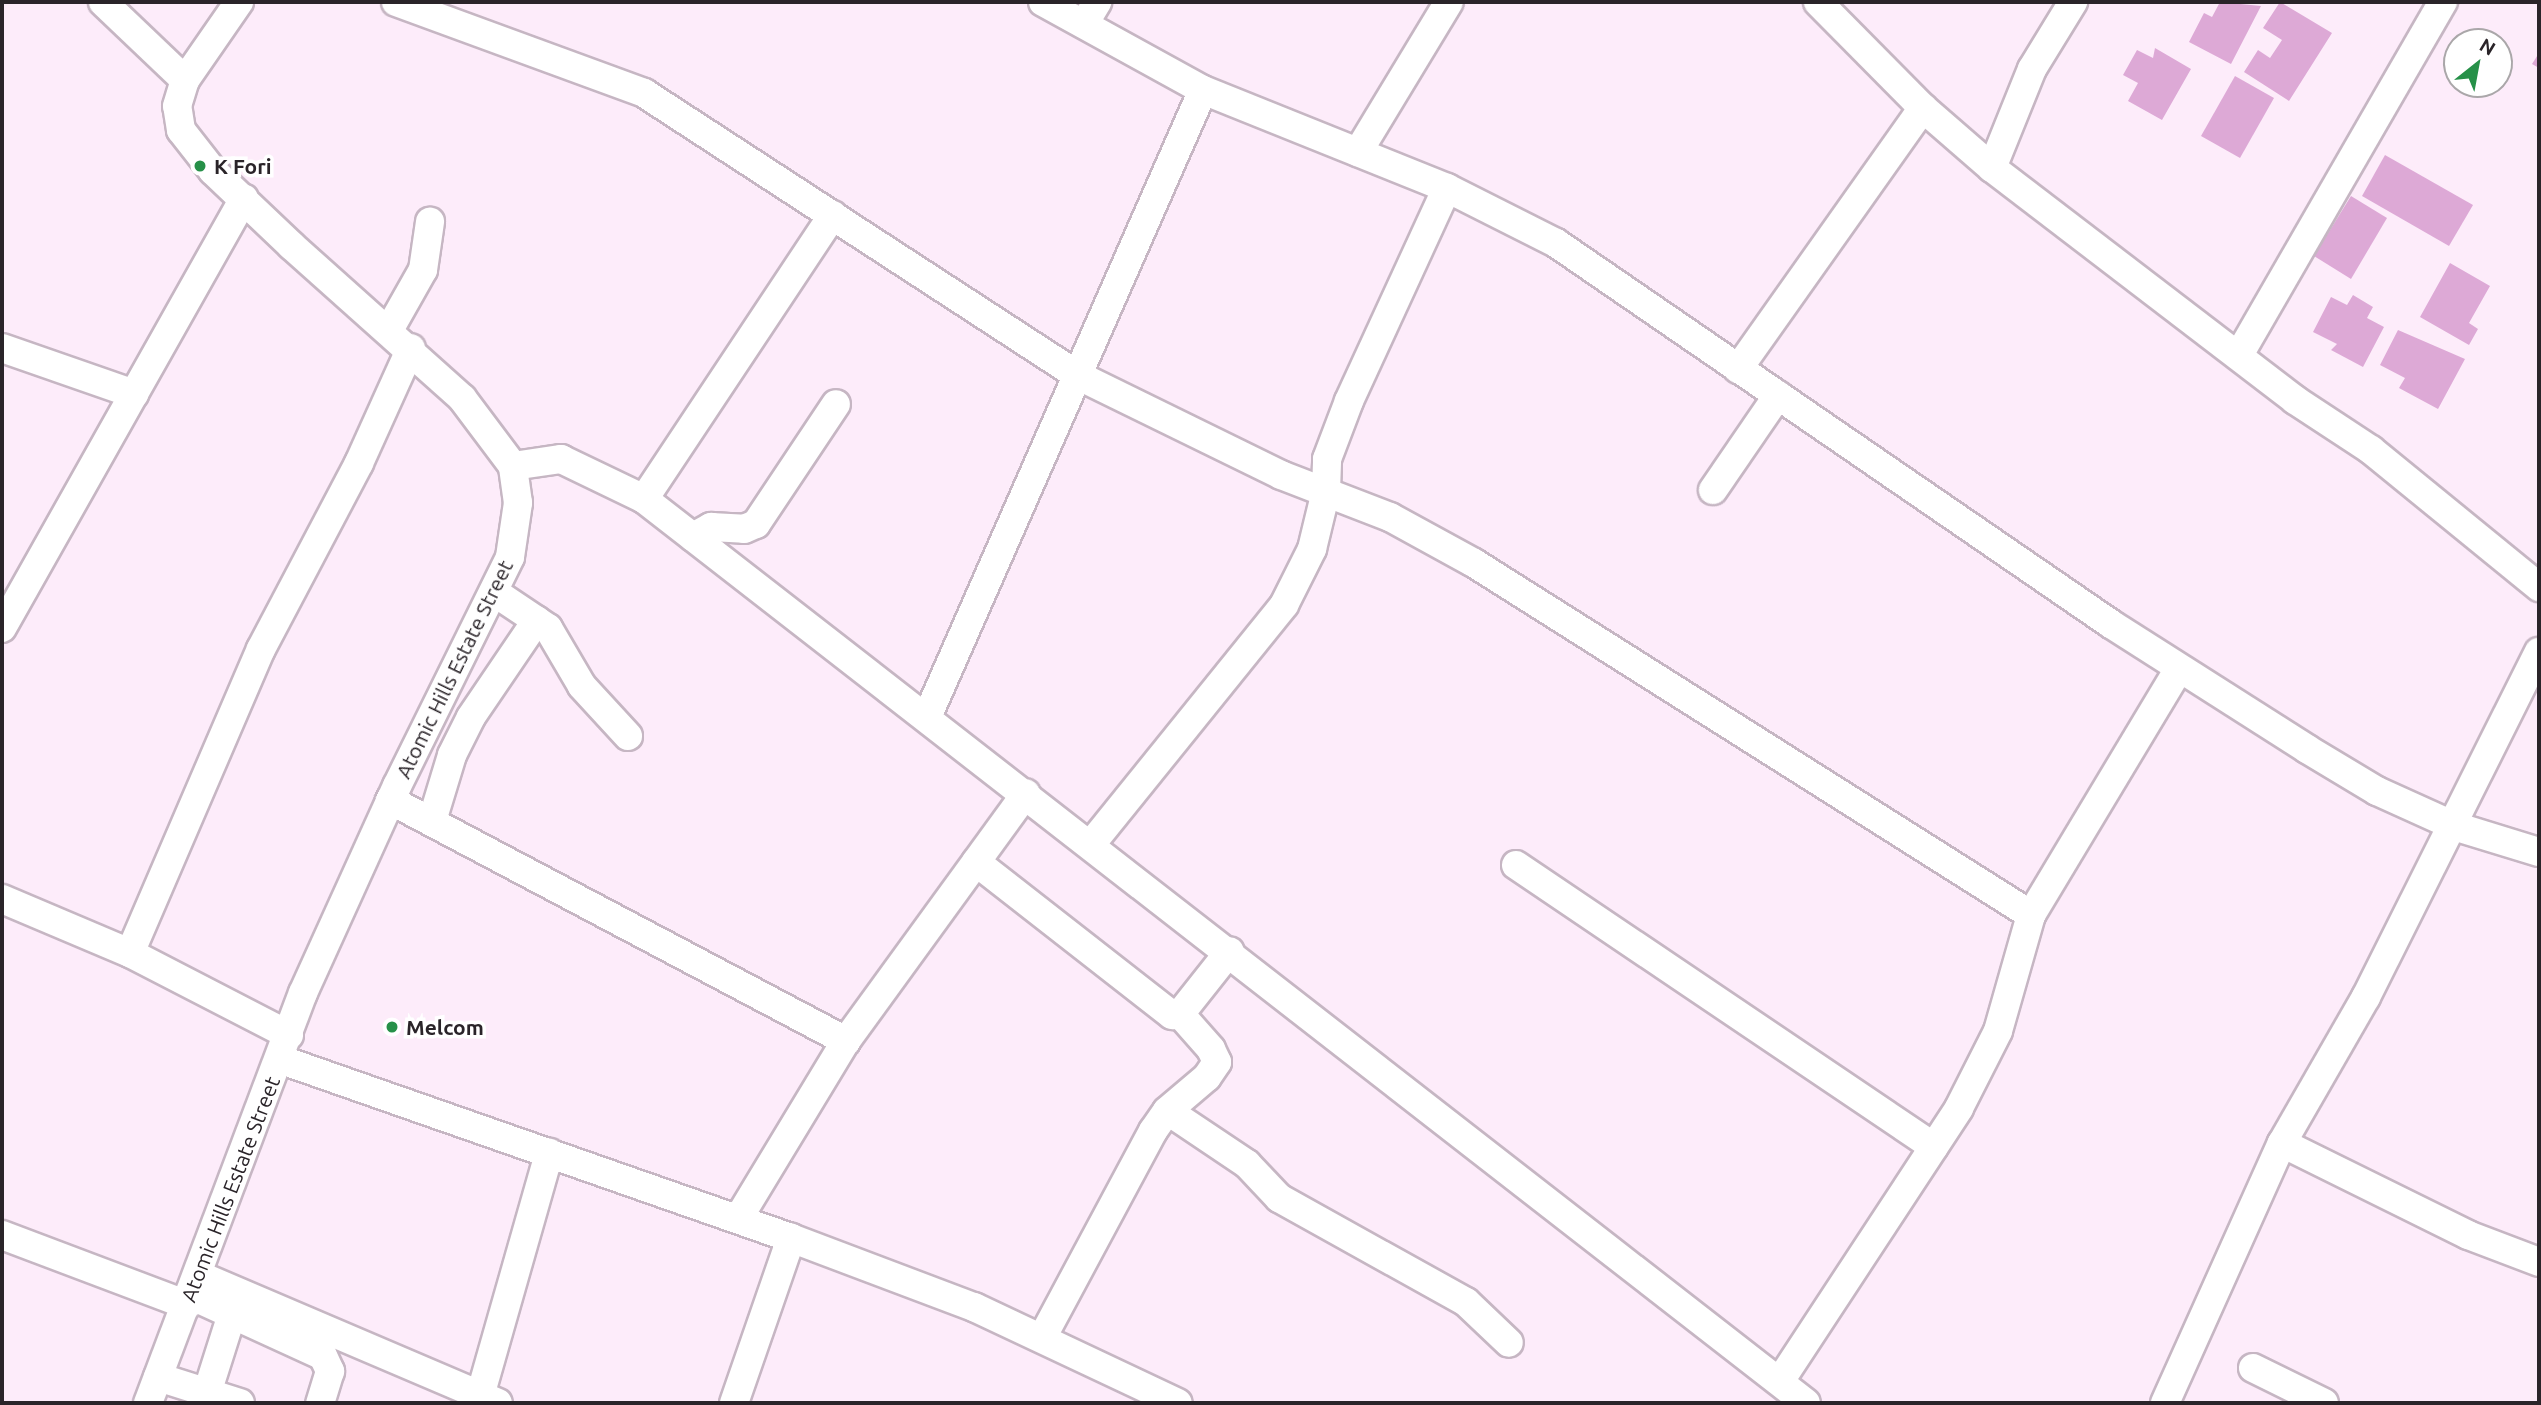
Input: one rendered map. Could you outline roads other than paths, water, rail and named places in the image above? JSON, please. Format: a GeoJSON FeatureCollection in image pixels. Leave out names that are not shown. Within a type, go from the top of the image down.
{"type":"FeatureCollection","features":[{"type":"Feature","properties":{"kind":"street"},"geometry":{"type":"LineString","coordinates":[[103,2],[185,80]]}},
{"type":"Feature","properties":{"kind":"street"},"geometry":{"type":"LineString","coordinates":[[239,2],[185,80],[177,106],[181,130],[244,200],[411,348],[462,398],[513,466],[561,459],[645,499],[1092,843],[1806,1403]]}},
{"type":"Feature","properties":{"kind":"street"},"geometry":{"type":"LineString","coordinates":[[396,2],[644,93],[1077,375],[1280,475],[1390,517],[1474,563],[2031,915]]}},
{"type":"Feature","properties":{"kind":"street"},"geometry":{"type":"LineString","coordinates":[[1043,2],[1090,13],[1203,90],[1447,188],[1556,243],[2179,669],[2377,790],[2454,826],[2539,852]]}},
{"type":"Feature","properties":{"kind":"street"},"geometry":{"type":"LineString","coordinates":[[1358,152],[1449,2]]}},
{"type":"Feature","properties":{"kind":"street"},"geometry":{"type":"LineString","coordinates":[[1818,2],[1923,108],[1992,168],[2295,400],[2371,450],[2539,587]]}},
{"type":"Feature","properties":{"kind":"street"},"geometry":{"type":"LineString","coordinates":[[1992,168],[2032,69],[2073,2]]}},
{"type":"Feature","properties":{"kind":"street"},"geometry":{"type":"LineString","coordinates":[[2239,355],[2443,2]]}},
{"type":"Feature","properties":{"kind":"street"},"geometry":{"type":"LineString","coordinates":[[927,717],[1203,90]]}},
{"type":"Feature","properties":{"kind":"street"},"geometry":{"type":"LineString","coordinates":[[1738,369],[1923,108]]}},
{"type":"Feature","properties":{"kind":"street"},"geometry":{"type":"LineString","coordinates":[[1092,843],[1284,605],[1312,549],[1326,491],[1327,459],[1349,401],[1447,188]]}},
{"type":"Feature","properties":{"kind":"street"},"geometry":{"type":"LineString","coordinates":[[2,628],[244,200]]}},
{"type":"Feature","properties":{"kind":"street"},"geometry":{"type":"LineString","coordinates":[[645,499],[833,215]]}},
{"type":"Feature","properties":{"kind":"street"},"geometry":{"type":"LineString","coordinates":[[389,330],[423,270],[430,222]]}},
{"type":"Feature","properties":{"kind":"street"},"geometry":{"type":"LineString","coordinates":[[2,348],[134,394]]}},
{"type":"Feature","properties":{"kind":"street"},"geometry":{"type":"LineString","coordinates":[[130,953],[261,649],[359,463],[411,348]]}},
{"type":"Feature","properties":{"kind":"street"},"geometry":{"type":"LineString","coordinates":[[1713,490],[1778,395]]}},
{"type":"Feature","properties":{"kind":"street"},"geometry":{"type":"LineString","coordinates":[[693,537],[710,527],[744,529],[756,524],[836,404]]}},
{"type":"Feature","properties":{"kind":"street","name":"Atomic Hills Estate Street"},"geometry":{"type":"LineString","coordinates":[[148,1403],[303,993],[390,800],[494,592],[516,533],[513,466]]}},
{"type":"Feature","properties":{"kind":"street"},"geometry":{"type":"LineString","coordinates":[[494,592],[548,628],[582,686],[628,736]]}},
{"type":"Feature","properties":{"kind":"street"},"geometry":{"type":"LineString","coordinates":[[432,821],[452,755],[471,717],[537,620]]}},
{"type":"Feature","properties":{"kind":"street"},"geometry":{"type":"LineString","coordinates":[[2165,1403],[2282,1143],[2366,997],[2539,652]]}},
{"type":"Feature","properties":{"kind":"street"},"geometry":{"type":"LineString","coordinates":[[1780,1381],[1934,1147],[1998,1031],[2031,915],[2179,669]]}},
{"type":"Feature","properties":{"kind":"street"},"geometry":{"type":"LineString","coordinates":[[737,1219],[846,1041],[1026,793]]}},
{"type":"Feature","properties":{"kind":"street"},"geometry":{"type":"LineString","coordinates":[[390,800],[846,1041]]}},
{"type":"Feature","properties":{"kind":"street"},"geometry":{"type":"LineString","coordinates":[[976,862],[1163,1012],[1180,1014],[1211,1049],[1217,1062],[1207,1077],[1168,1111],[1042,1338]]}},
{"type":"Feature","properties":{"kind":"street"},"geometry":{"type":"LineString","coordinates":[[1516,866],[1934,1147]]}},
{"type":"Feature","properties":{"kind":"street"},"geometry":{"type":"LineString","coordinates":[[2,899],[130,953],[284,1047],[549,1153],[791,1238],[1042,1338],[1141,1395],[1178,1403]]}},
{"type":"Feature","properties":{"kind":"street"},"geometry":{"type":"LineString","coordinates":[[1180,1014],[1230,951]]}},
{"type":"Feature","properties":{"kind":"street"},"geometry":{"type":"LineString","coordinates":[[1168,1111],[1247,1164],[1279,1198],[1466,1302],[1509,1343]]}},
{"type":"Feature","properties":{"kind":"street"},"geometry":{"type":"LineString","coordinates":[[2282,1143],[2468,1235],[2539,1262]]}},
{"type":"Feature","properties":{"kind":"street"},"geometry":{"type":"LineString","coordinates":[[2,1235],[192,1292],[489,1399],[549,1153]]}},
{"type":"Feature","properties":{"kind":"street"},"geometry":{"type":"LineString","coordinates":[[734,1403],[791,1238]]}},
{"type":"Feature","properties":{"kind":"street"},"geometry":{"type":"LineString","coordinates":[[192,1292],[232,1314],[323,1356],[330,1371],[320,1403]]}},
{"type":"Feature","properties":{"kind":"street"},"geometry":{"type":"LineString","coordinates":[[207,1392],[232,1314]]}},
{"type":"Feature","properties":{"kind":"street"},"geometry":{"type":"LineString","coordinates":[[2253,1368],[2324,1403]]}},
{"type":"Feature","properties":{"kind":"street"},"geometry":{"type":"LineString","coordinates":[[158,1377],[240,1403]]}},
{"type":"Feature","properties":{"kind":"place","name":"K Fori"},"geometry":{"type":"Point","coordinates":[200,166]}},
{"type":"Feature","properties":{"kind":"place","name":"Melcom"},"geometry":{"type":"Point","coordinates":[392,1027]}}]}
